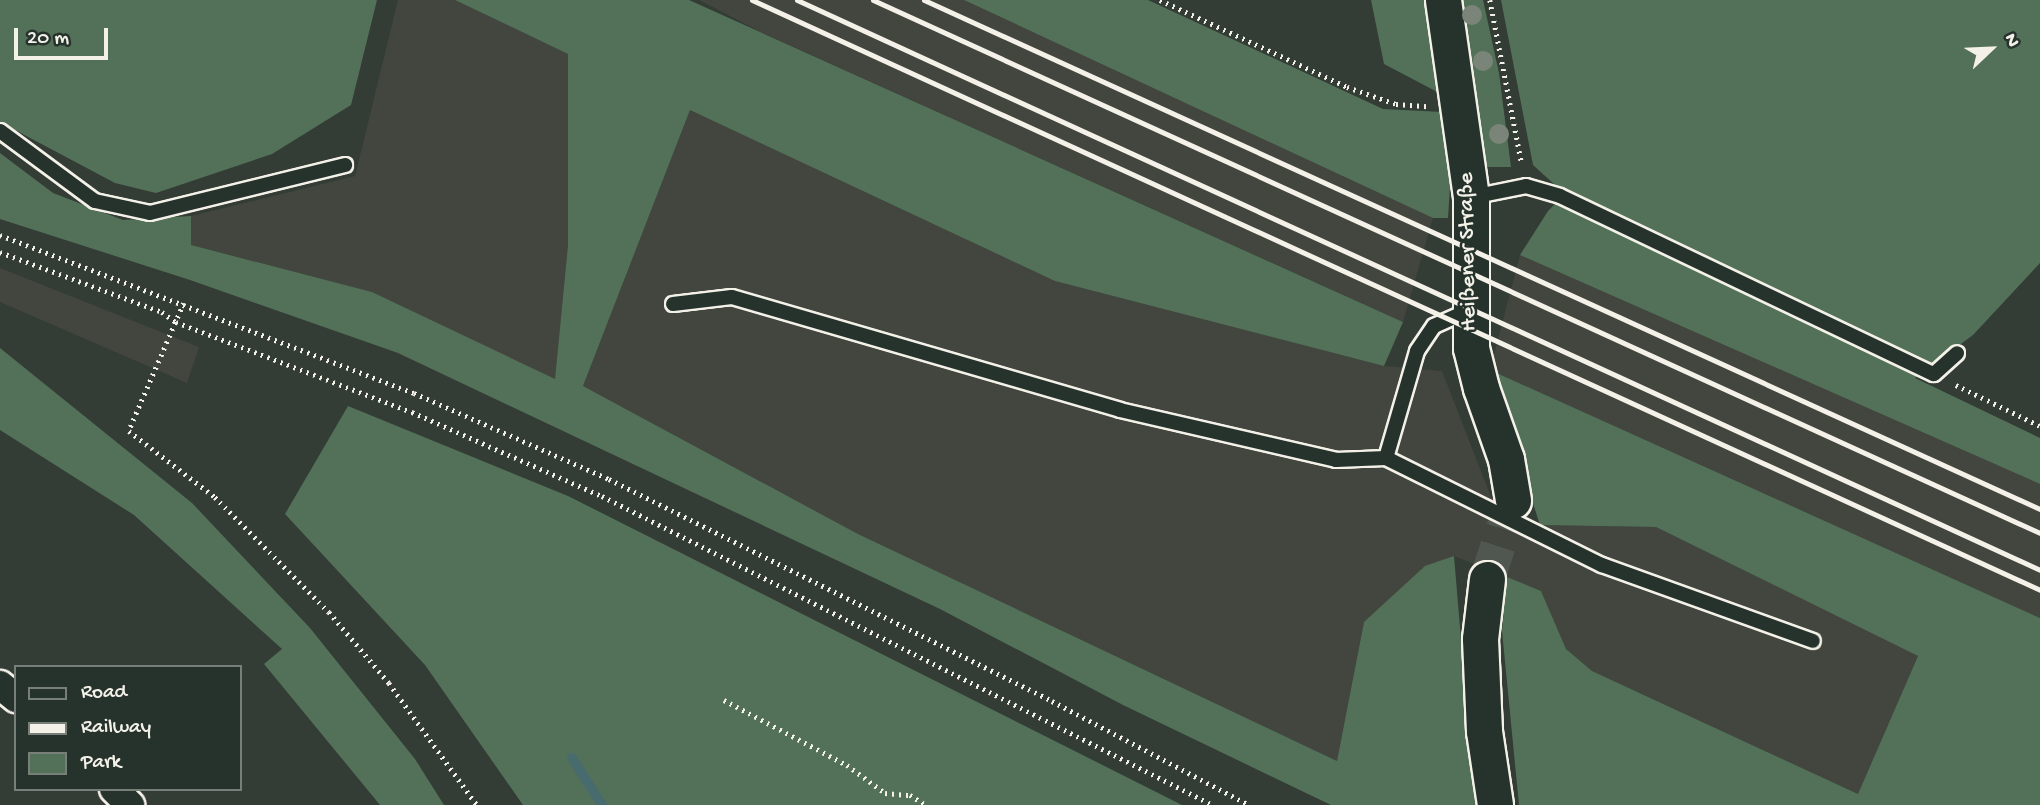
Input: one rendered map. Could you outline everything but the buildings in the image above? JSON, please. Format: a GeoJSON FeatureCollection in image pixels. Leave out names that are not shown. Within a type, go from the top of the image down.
{"type":"FeatureCollection","features":[{"type":"Feature","properties":{"kind":"street","name":"Heißener Straße"},"geometry":{"type":"LineString","coordinates":[[1443,0],[1471,197],[1469,310],[1475,367],[1506,459],[1513,500]]}},
{"type":"Feature","properties":{"kind":"street"},"geometry":{"type":"LineString","coordinates":[[1487,579],[1480,639],[1484,731],[1495,805]]}},
{"type":"Feature","properties":{"kind":"street"},"geometry":{"type":"LineString","coordinates":[[0,685],[14,696]]}},
{"type":"Feature","properties":{"kind":"street"},"geometry":{"type":"LineString","coordinates":[[116,791],[130,805]]}},
{"type":"Feature","properties":{"kind":"lane"},"geometry":{"type":"LineString","coordinates":[[0,131],[95,201],[150,214],[345,165]]}},
{"type":"Feature","properties":{"kind":"lane"},"geometry":{"type":"LineString","coordinates":[[1471,197],[1526,186],[1560,196],[1934,374],[1957,353]]}},
{"type":"Feature","properties":{"kind":"lane"},"geometry":{"type":"LineString","coordinates":[[673,304],[732,297],[1120,410],[1336,460],[1386,458],[1602,565],[1813,641]]}},
{"type":"Feature","properties":{"kind":"lane"},"geometry":{"type":"LineString","coordinates":[[1386,458],[1417,351],[1434,326],[1469,310]]}},
{"type":"Feature","properties":{"kind":"path"},"geometry":{"type":"LineString","coordinates":[[1160,0],[1374,97],[1396,104],[1460,105]]}},
{"type":"Feature","properties":{"kind":"path"},"geometry":{"type":"LineString","coordinates":[[1490,0],[1526,186]]}},
{"type":"Feature","properties":{"kind":"path"},"geometry":{"type":"LineString","coordinates":[[0,235],[414,393],[609,479],[1052,701],[1249,805]]}},
{"type":"Feature","properties":{"kind":"path"},"geometry":{"type":"LineString","coordinates":[[0,252],[162,312],[176,322],[412,412],[602,496],[1213,805]]}},
{"type":"Feature","properties":{"kind":"path"},"geometry":{"type":"LineString","coordinates":[[184,303],[129,431],[215,497],[329,612],[389,683],[477,805]]}},
{"type":"Feature","properties":{"kind":"path"},"geometry":{"type":"LineString","coordinates":[[1934,374],[2040,426]]}},
{"type":"Feature","properties":{"kind":"path"},"geometry":{"type":"LineString","coordinates":[[724,700],[847,765],[885,793],[910,795],[926,805]]}},
{"type":"Feature","properties":{"kind":"shaded area"},"geometry":{"type":"Polygon","coordinates":[[[398,0],[455,0],[568,54],[568,245],[555,380],[372,292],[191,245],[191,216],[355,176],[398,0]]]}},
{"type":"Feature","properties":{"kind":"shaded area"},"geometry":{"type":"Polygon","coordinates":[[[699,0],[964,0],[1433,218],[1403,322],[763,33],[699,0]]]}},
{"type":"Feature","properties":{"kind":"shaded area"},"geometry":{"type":"Polygon","coordinates":[[[690,110],[1055,281],[1384,366],[1442,371],[1491,497],[1540,525],[1656,527],[1918,656],[1858,794],[1592,671],[1566,649],[1541,591],[1454,556],[1364,622],[1337,761],[858,534],[583,386],[690,110]]]}},
{"type":"Feature","properties":{"kind":"shaded area"},"geometry":{"type":"Polygon","coordinates":[[[1520,255],[2040,484],[2040,618],[1490,370],[1520,255]]]}},
{"type":"Feature","properties":{"kind":"shaded area"},"geometry":{"type":"Polygon","coordinates":[[[0,268],[199,347],[187,383],[0,302],[0,268]]]}},
{"type":"Feature","properties":{"kind":"green space"},"geometry":{"type":"Polygon","coordinates":[[[0,0],[377,0],[351,105],[272,154],[156,193],[115,183],[0,122],[0,0]]]}},
{"type":"Feature","properties":{"kind":"green space"},"geometry":{"type":"Polygon","coordinates":[[[455,0],[689,0],[1403,322],[1384,366],[1055,281],[690,110],[583,386],[858,534],[1337,761],[1364,622],[1425,566],[1454,556],[1475,805],[1331,805],[1123,705],[940,609],[398,353],[190,280],[0,219],[0,153],[53,193],[123,220],[191,216],[191,245],[372,292],[555,379],[568,245],[568,54],[455,0]]]}},
{"type":"Feature","properties":{"kind":"green space"},"geometry":{"type":"Polygon","coordinates":[[[964,0],[1148,0],[1383,109],[1443,112],[1451,170],[1448,218],[1433,218],[964,0]]]}},
{"type":"Feature","properties":{"kind":"green space"},"geometry":{"type":"Polygon","coordinates":[[[1371,0],[1425,0],[1443,95],[1384,64],[1371,0]]]}},
{"type":"Feature","properties":{"kind":"green space"},"geometry":{"type":"Polygon","coordinates":[[[1457,0],[1483,0],[1499,73],[1511,167],[1482,167],[1457,0]]]}},
{"type":"Feature","properties":{"kind":"green space"},"geometry":{"type":"Polygon","coordinates":[[[1501,0],[2040,0],[2040,263],[1973,335],[1915,378],[2040,438],[2040,484],[1520,255],[1548,211],[1565,194],[1533,165],[1501,0]]]}},
{"type":"Feature","properties":{"kind":"green space"},"geometry":{"type":"Polygon","coordinates":[[[0,348],[192,503],[310,628],[415,759],[444,805],[380,805],[264,664],[282,649],[134,515],[0,430],[0,348]]]}},
{"type":"Feature","properties":{"kind":"green space"},"geometry":{"type":"Polygon","coordinates":[[[1490,370],[2040,618],[2040,805],[1519,805],[1502,631],[1507,577],[1541,591],[1566,649],[1592,671],[1858,794],[1918,656],[1656,527],[1540,525],[1490,370]]]}},
{"type":"Feature","properties":{"kind":"green space"},"geometry":{"type":"Polygon","coordinates":[[[348,406],[568,496],[1182,805],[523,805],[425,665],[285,514],[348,406]]]}},
{"type":"Feature","properties":{"kind":"waterway"},"geometry":{"type":"LineString","coordinates":[[572,758],[602,805]]}},
{"type":"Feature","properties":{"kind":"tunnel"},"geometry":{"type":"LineString","coordinates":[[1487,579],[1513,500]]}},
{"type":"Feature","properties":{"kind":"railway"},"geometry":{"type":"LineString","coordinates":[[752,0],[2040,590]]}},
{"type":"Feature","properties":{"kind":"railway"},"geometry":{"type":"LineString","coordinates":[[797,0],[2040,570]]}},
{"type":"Feature","properties":{"kind":"railway"},"geometry":{"type":"LineString","coordinates":[[873,0],[2040,533]]}},
{"type":"Feature","properties":{"kind":"railway"},"geometry":{"type":"LineString","coordinates":[[924,0],[2040,509]]}}]}
